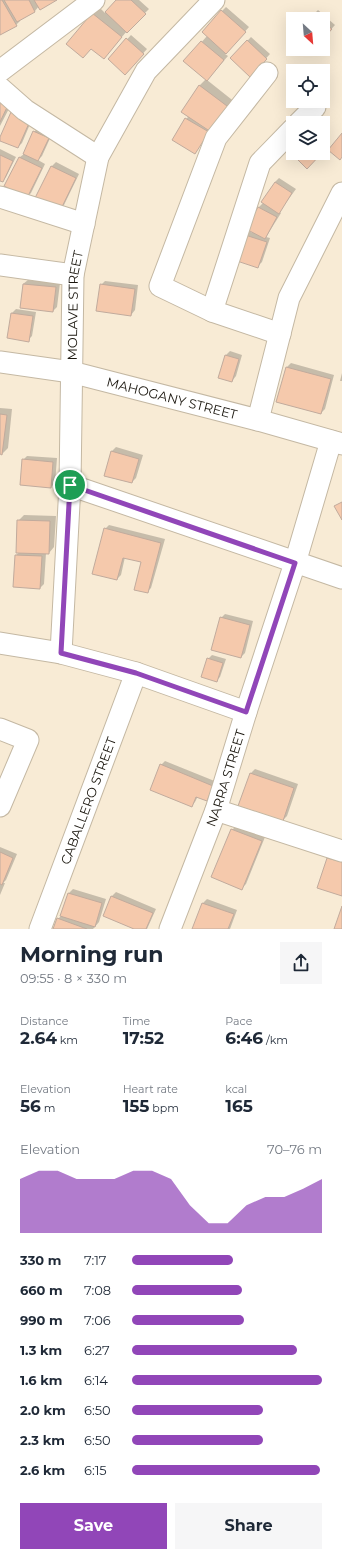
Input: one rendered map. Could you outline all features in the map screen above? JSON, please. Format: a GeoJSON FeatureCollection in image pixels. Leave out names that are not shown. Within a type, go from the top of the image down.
{"type":"FeatureCollection","features":[{"type":"Feature","properties":{"kind":"street"},"geometry":{"type":"LineString","coordinates":[[0,71],[94,0]]}},
{"type":"Feature","properties":{"kind":"street","name":"MOLAVE STREET"},"geometry":{"type":"LineString","coordinates":[[61,653],[70,485],[73,275],[98,157],[146,71],[214,0]]}},
{"type":"Feature","properties":{"kind":"street"},"geometry":{"type":"LineString","coordinates":[[267,73],[216,138],[160,286],[212,311],[280,334]]}},
{"type":"Feature","properties":{"kind":"street"},"geometry":{"type":"LineString","coordinates":[[0,88],[25,110],[98,157]]}},
{"type":"Feature","properties":{"kind":"street"},"geometry":{"type":"LineString","coordinates":[[306,116],[314,108]]}},
{"type":"Feature","properties":{"kind":"street"},"geometry":{"type":"LineString","coordinates":[[212,311],[260,162],[286,136]]}},
{"type":"Feature","properties":{"kind":"street"},"geometry":{"type":"LineString","coordinates":[[258,420],[289,298],[342,193]]}},
{"type":"Feature","properties":{"kind":"street"},"geometry":{"type":"LineString","coordinates":[[0,197],[84,224]]}},
{"type":"Feature","properties":{"kind":"street"},"geometry":{"type":"LineString","coordinates":[[0,265],[73,275]]}},
{"type":"Feature","properties":{"kind":"street","name":"MAHOGANY STREET"},"geometry":{"type":"LineString","coordinates":[[0,362],[71,372],[258,420],[337,443]]}},
{"type":"Feature","properties":{"kind":"street","name":"NARRA STREET"},"geometry":{"type":"LineString","coordinates":[[170,929],[216,810],[246,712],[295,563],[337,443]]}},
{"type":"Feature","properties":{"kind":"street"},"geometry":{"type":"LineString","coordinates":[[70,485],[342,578]]}},
{"type":"Feature","properties":{"kind":"street"},"geometry":{"type":"LineString","coordinates":[[0,644],[61,653],[136,673],[246,712]]}},
{"type":"Feature","properties":{"kind":"street","name":"CABALLERO STREET"},"geometry":{"type":"LineString","coordinates":[[40,929],[136,673]]}},
{"type":"Feature","properties":{"kind":"street"},"geometry":{"type":"LineString","coordinates":[[0,729],[28,740],[0,806]]}},
{"type":"Feature","properties":{"kind":"street"},"geometry":{"type":"LineString","coordinates":[[216,810],[342,851]]}},
{"type":"Feature","properties":{"kind":"building"},"geometry":{"type":"Polygon","coordinates":[[[0,0],[2,0],[17,26],[0,35],[0,0]]]}},
{"type":"Feature","properties":{"kind":"building"},"geometry":{"type":"Polygon","coordinates":[[[4,0],[29,0],[35,12],[17,22],[4,0]]]}},
{"type":"Feature","properties":{"kind":"building"},"geometry":{"type":"Polygon","coordinates":[[[34,0],[57,0],[40,10],[34,0]]]}},
{"type":"Feature","properties":{"kind":"building"},"geometry":{"type":"Polygon","coordinates":[[[116,0],[131,0],[146,14],[127,33],[105,12],[116,0]]]}},
{"type":"Feature","properties":{"kind":"building"},"geometry":{"type":"Polygon","coordinates":[[[221,10],[246,32],[226,54],[202,32],[221,10]]]}},
{"type":"Feature","properties":{"kind":"building"},"geometry":{"type":"Polygon","coordinates":[[[92,13],[122,37],[104,59],[91,49],[83,58],[66,44],[92,13]]]}},
{"type":"Feature","properties":{"kind":"building"},"geometry":{"type":"Polygon","coordinates":[[[126,38],[144,54],[125,75],[108,59],[126,38]]]}},
{"type":"Feature","properties":{"kind":"building"},"geometry":{"type":"Polygon","coordinates":[[[247,40],[267,59],[250,77],[230,58],[247,40]]]}},
{"type":"Feature","properties":{"kind":"building"},"geometry":{"type":"Polygon","coordinates":[[[201,41],[224,60],[207,81],[183,61],[201,41]]]}},
{"type":"Feature","properties":{"kind":"building"},"geometry":{"type":"Polygon","coordinates":[[[199,85],[231,109],[214,134],[181,112],[199,85]]]}},
{"type":"Feature","properties":{"kind":"building"},"geometry":{"type":"Polygon","coordinates":[[[0,99],[9,103],[0,122],[0,99]]]}},
{"type":"Feature","properties":{"kind":"building"},"geometry":{"type":"Polygon","coordinates":[[[11,112],[30,121],[18,148],[0,141],[0,137],[11,112]]]}},
{"type":"Feature","properties":{"kind":"building"},"geometry":{"type":"Polygon","coordinates":[[[185,118],[209,132],[195,154],[172,140],[185,118]]]}},
{"type":"Feature","properties":{"kind":"building"},"geometry":{"type":"Polygon","coordinates":[[[33,131],[49,138],[38,161],[23,154],[33,131]]]}},
{"type":"Feature","properties":{"kind":"building"},"geometry":{"type":"Polygon","coordinates":[[[342,133],[342,157],[340,160],[330,152],[330,148],[342,133]]]}},
{"type":"Feature","properties":{"kind":"building"},"geometry":{"type":"Polygon","coordinates":[[[0,155],[13,161],[3,182],[0,181],[0,155]]]}},
{"type":"Feature","properties":{"kind":"building"},"geometry":{"type":"Polygon","coordinates":[[[19,157],[42,168],[27,198],[4,186],[19,157]]]}},
{"type":"Feature","properties":{"kind":"building"},"geometry":{"type":"Polygon","coordinates":[[[298,160],[315,160],[307,169],[298,160]]]}},
{"type":"Feature","properties":{"kind":"building"},"geometry":{"type":"Polygon","coordinates":[[[51,166],[76,178],[60,211],[35,198],[51,166]]]}},
{"type":"Feature","properties":{"kind":"building"},"geometry":{"type":"Polygon","coordinates":[[[275,182],[292,193],[279,214],[261,202],[275,182]]]}},
{"type":"Feature","properties":{"kind":"building"},"geometry":{"type":"Polygon","coordinates":[[[258,207],[277,217],[265,239],[246,229],[258,207]]]}},
{"type":"Feature","properties":{"kind":"building"},"geometry":{"type":"Polygon","coordinates":[[[239,233],[267,242],[258,268],[231,259],[239,233]]]}},
{"type":"Feature","properties":{"kind":"building"},"geometry":{"type":"Polygon","coordinates":[[[23,284],[56,287],[53,312],[20,308],[23,284]]]}},
{"type":"Feature","properties":{"kind":"building"},"geometry":{"type":"Polygon","coordinates":[[[100,284],[135,289],[131,316],[96,311],[100,284]]]}},
{"type":"Feature","properties":{"kind":"building"},"geometry":{"type":"Polygon","coordinates":[[[11,313],[33,316],[29,342],[7,338],[11,313]]]}},
{"type":"Feature","properties":{"kind":"building"},"geometry":{"type":"Polygon","coordinates":[[[225,355],[239,359],[232,382],[218,378],[225,355]]]}},
{"type":"Feature","properties":{"kind":"building"},"geometry":{"type":"Polygon","coordinates":[[[286,367],[331,379],[321,414],[276,402],[286,367]]]}},
{"type":"Feature","properties":{"kind":"building"},"geometry":{"type":"Polygon","coordinates":[[[0,414],[7,415],[2,455],[0,454],[0,414]]]}},
{"type":"Feature","properties":{"kind":"building"},"geometry":{"type":"Polygon","coordinates":[[[111,451],[139,459],[132,483],[104,476],[111,451]]]}},
{"type":"Feature","properties":{"kind":"building"},"geometry":{"type":"Polygon","coordinates":[[[22,459],[53,462],[51,488],[20,485],[22,459]]]}},
{"type":"Feature","properties":{"kind":"building"},"geometry":{"type":"Polygon","coordinates":[[[342,502],[342,520],[334,506],[342,502]]]}},
{"type":"Feature","properties":{"kind":"building"},"geometry":{"type":"Polygon","coordinates":[[[17,520],[50,521],[49,554],[16,553],[17,520]]]}},
{"type":"Feature","properties":{"kind":"building"},"geometry":{"type":"Polygon","coordinates":[[[104,528],[161,543],[148,593],[134,590],[141,562],[123,558],[117,580],[92,574],[104,528]]]}},
{"type":"Feature","properties":{"kind":"building"},"geometry":{"type":"Polygon","coordinates":[[[15,555],[42,556],[40,589],[13,587],[15,555]]]}},
{"type":"Feature","properties":{"kind":"building"},"geometry":{"type":"Polygon","coordinates":[[[220,617],[250,625],[241,658],[211,650],[220,617]]]}},
{"type":"Feature","properties":{"kind":"building"},"geometry":{"type":"Polygon","coordinates":[[[207,658],[223,663],[217,682],[201,677],[207,658]]]}},
{"type":"Feature","properties":{"kind":"building"},"geometry":{"type":"Polygon","coordinates":[[[160,764],[213,786],[207,801],[196,797],[192,807],[150,790],[160,764]]]}},
{"type":"Feature","properties":{"kind":"building"},"geometry":{"type":"Polygon","coordinates":[[[250,773],[294,788],[283,821],[238,806],[250,773]]]}},
{"type":"Feature","properties":{"kind":"building"},"geometry":{"type":"Polygon","coordinates":[[[231,829],[262,841],[242,890],[211,877],[231,829]]]}},
{"type":"Feature","properties":{"kind":"building"},"geometry":{"type":"Polygon","coordinates":[[[0,852],[13,858],[2,885],[0,884],[0,852]]]}},
{"type":"Feature","properties":{"kind":"building"},"geometry":{"type":"Polygon","coordinates":[[[327,858],[342,862],[342,896],[317,888],[327,858]]]}},
{"type":"Feature","properties":{"kind":"building"},"geometry":{"type":"Polygon","coordinates":[[[68,893],[102,903],[95,927],[60,916],[68,893]]]}},
{"type":"Feature","properties":{"kind":"building"},"geometry":{"type":"Polygon","coordinates":[[[111,896],[153,913],[146,929],[134,929],[103,916],[111,896]]]}},
{"type":"Feature","properties":{"kind":"building"},"geometry":{"type":"Polygon","coordinates":[[[202,903],[234,914],[228,929],[192,929],[202,903]]]}},
{"type":"Feature","properties":{"kind":"building"},"geometry":{"type":"Polygon","coordinates":[[[342,906],[342,929],[334,929],[342,906]]]}},
{"type":"Feature","properties":{"kind":"building"},"geometry":{"type":"Polygon","coordinates":[[[57,918],[87,929],[53,929],[57,918]]]}},
{"type":"Feature","properties":{"kind":"route"},"geometry":{"type":"LineString","coordinates":[[70,485],[295,563],[246,712],[136,673],[61,653],[70,485]]}}]}
